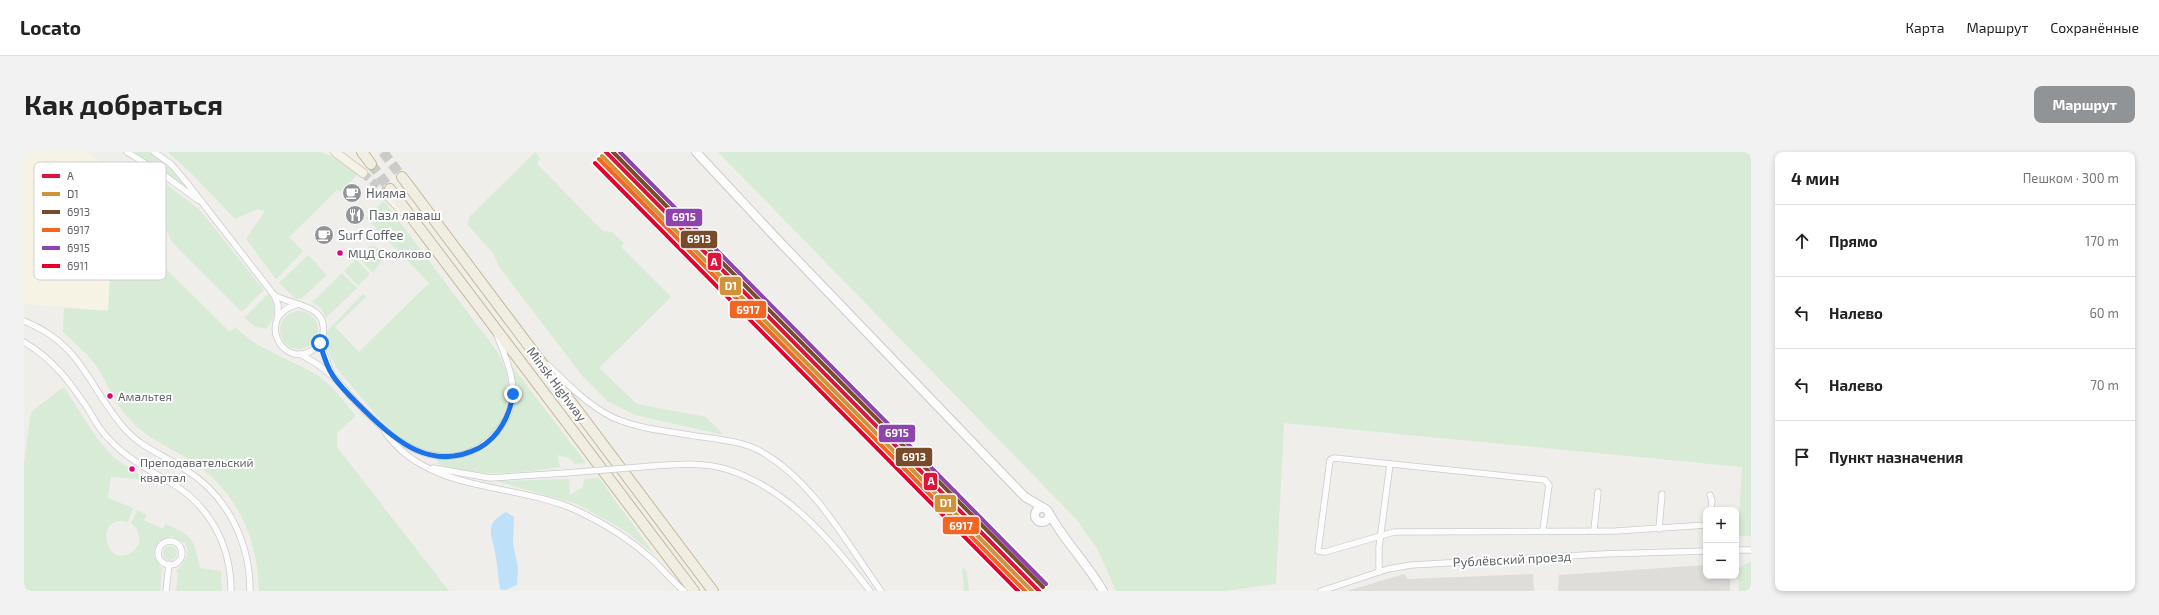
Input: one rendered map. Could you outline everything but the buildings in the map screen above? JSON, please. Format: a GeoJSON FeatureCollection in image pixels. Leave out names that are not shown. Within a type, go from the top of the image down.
{"type":"FeatureCollection","features":[{"type":"Feature","properties":{"kind":"highway"},"geometry":{"type":"LineString","coordinates":[[362,152],[371,164]]}},
{"type":"Feature","properties":{"kind":"highway","name":"Minsk Highway"},"geometry":{"type":"LineString","coordinates":[[402,177],[713,591]]}},
{"type":"Feature","properties":{"kind":"highway","name":"Minsk Highway"},"geometry":{"type":"LineString","coordinates":[[388,192],[427,238],[694,591]]}},
{"type":"Feature","properties":{"kind":"main road"},"geometry":{"type":"LineString","coordinates":[[335,152],[363,173]]}},
{"type":"Feature","properties":{"kind":"street"},"geometry":{"type":"LineString","coordinates":[[127,152],[143,162]]}},
{"type":"Feature","properties":{"kind":"street"},"geometry":{"type":"LineString","coordinates":[[154,152],[171,164],[274,295],[278,305],[278,316],[275,331],[280,344],[292,353],[300,354],[308,352],[320,343]]}},
{"type":"Feature","properties":{"kind":"street"},"geometry":{"type":"LineString","coordinates":[[696,152],[794,257],[1025,497],[1046,511],[1061,534],[1084,561],[1103,591]]}},
{"type":"Feature","properties":{"kind":"street"},"geometry":{"type":"LineString","coordinates":[[166,176],[203,203]]}},
{"type":"Feature","properties":{"kind":"street"},"geometry":{"type":"LineString","coordinates":[[274,295],[296,305],[310,307],[319,315],[323,326],[320,343],[333,376]]}},
{"type":"Feature","properties":{"kind":"street"},"geometry":{"type":"LineString","coordinates":[[278,316],[283,311],[296,305]]}},
{"type":"Feature","properties":{"kind":"street"},"geometry":{"type":"LineString","coordinates":[[24,321],[50,334],[70,351],[92,380],[117,420],[130,434],[153,452],[187,470],[210,489],[222,503],[238,530],[247,556],[250,591]]}},
{"type":"Feature","properties":{"kind":"street"},"geometry":{"type":"LineString","coordinates":[[381,427],[411,448],[430,455],[460,455],[471,452],[490,440],[505,422],[513,394],[511,372],[492,324]]}},
{"type":"Feature","properties":{"kind":"street"},"geometry":{"type":"LineString","coordinates":[[524,340],[583,397],[614,418],[651,428],[675,431],[747,446],[761,451],[786,468],[803,482],[881,591]]}},
{"type":"Feature","properties":{"kind":"street"},"geometry":{"type":"LineString","coordinates":[[24,342],[47,357],[59,368],[108,438],[124,454],[179,488],[198,502],[210,517],[226,551],[229,565],[231,591]]}},
{"type":"Feature","properties":{"kind":"street"},"geometry":{"type":"LineString","coordinates":[[300,354],[333,376],[381,427],[396,446],[427,467],[452,479],[549,499],[576,510],[609,526],[629,540],[654,561],[682,590]]}},
{"type":"Feature","properties":{"kind":"street"},"geometry":{"type":"LineString","coordinates":[[1543,530],[1549,485],[1545,480],[1334,458],[1330,460],[1318,551],[1325,552],[1394,532],[1659,529],[1703,525]]}},
{"type":"Feature","properties":{"kind":"street"},"geometry":{"type":"LineString","coordinates":[[427,467],[460,474],[490,478],[686,464],[706,465],[729,470],[756,482],[783,499],[802,514],[828,540],[870,591]]}},
{"type":"Feature","properties":{"kind":"street"},"geometry":{"type":"LineString","coordinates":[[1379,572],[1380,536],[1390,464]]}},
{"type":"Feature","properties":{"kind":"street"},"geometry":{"type":"LineString","coordinates":[[1594,530],[1598,492]]}},
{"type":"Feature","properties":{"kind":"street"},"geometry":{"type":"LineString","coordinates":[[1659,529],[1662,494]]}},
{"type":"Feature","properties":{"kind":"street"},"geometry":{"type":"LineString","coordinates":[[1710,495],[1712,501],[1711,507]]}},
{"type":"Feature","properties":{"kind":"street"},"geometry":{"type":"LineString","coordinates":[[1025,497],[1038,519],[1061,534]]}},
{"type":"Feature","properties":{"kind":"street"},"geometry":{"type":"LineString","coordinates":[[1038,519],[1037,510],[1046,511]]}},
{"type":"Feature","properties":{"kind":"street"},"geometry":{"type":"LineString","coordinates":[[1038,519],[1047,520],[1046,511]]}},
{"type":"Feature","properties":{"kind":"street"},"geometry":{"type":"LineString","coordinates":[[171,541],[179,545],[182,554],[178,562],[169,564],[161,560],[159,552],[163,544],[171,541]]}},
{"type":"Feature","properties":{"kind":"street"},"geometry":{"type":"LineString","coordinates":[[1739,550],[1751,550]]}},
{"type":"Feature","properties":{"kind":"street","name":"Рублёвский проезд"},"geometry":{"type":"LineString","coordinates":[[1322,591],[1379,572],[1427,563],[1603,554],[1703,551]]}},
{"type":"Feature","properties":{"kind":"street"},"geometry":{"type":"LineString","coordinates":[[166,591],[169,564]]}},
{"type":"Feature","properties":{"kind":"shaded area"},"geometry":{"type":"Polygon","coordinates":[[[24,152],[86,152],[101,162],[34,162],[34,280],[110,280],[108,310],[24,304],[24,152]]]}},
{"type":"Feature","properties":{"kind":"shaded area"},"geometry":{"type":"Polygon","coordinates":[[[1703,565],[1703,579],[1730,579],[1730,591],[1558,591],[1559,575],[1703,565]]]}},
{"type":"Feature","properties":{"kind":"shaded area"},"geometry":{"type":"Polygon","coordinates":[[[1404,574],[1408,579],[1533,574],[1534,591],[1347,591],[1404,574]]]}},
{"type":"Feature","properties":{"kind":"green space"},"geometry":{"type":"Polygon","coordinates":[[[134,152],[149,152],[164,162],[149,162],[134,152]]]}},
{"type":"Feature","properties":{"kind":"green space"},"geometry":{"type":"Polygon","coordinates":[[[168,152],[321,152],[333,157],[358,174],[340,192],[337,190],[289,237],[303,251],[276,279],[246,239],[265,211],[258,209],[235,219],[195,177],[168,152]]]}},
{"type":"Feature","properties":{"kind":"green space"},"geometry":{"type":"Polygon","coordinates":[[[535,152],[540,158],[537,163],[538,165],[603,231],[612,232],[624,243],[621,247],[671,297],[599,368],[637,404],[706,417],[724,435],[635,415],[607,401],[584,378],[500,268],[492,252],[468,225],[469,217],[535,152]]]}},
{"type":"Feature","properties":{"kind":"green space"},"geometry":{"type":"Polygon","coordinates":[[[718,152],[1751,152],[1751,536],[1739,536],[1742,467],[1284,423],[1276,584],[1225,591],[1116,591],[1098,550],[1076,519],[718,152]]]}},
{"type":"Feature","properties":{"kind":"green space"},"geometry":{"type":"Polygon","coordinates":[[[166,164],[187,188],[166,174],[166,164]]]}},
{"type":"Feature","properties":{"kind":"green space"},"geometry":{"type":"Polygon","coordinates":[[[166,184],[199,209],[264,290],[242,312],[172,242],[166,230],[166,184]]]}},
{"type":"Feature","properties":{"kind":"green space"},"geometry":{"type":"Polygon","coordinates":[[[384,201],[496,350],[506,371],[508,391],[505,410],[497,428],[484,441],[467,450],[447,454],[424,451],[404,441],[377,415],[349,383],[338,370],[330,355],[326,340],[327,331],[363,294],[366,297],[335,327],[359,352],[429,283],[366,218],[384,201]]]}},
{"type":"Feature","properties":{"kind":"green space"},"geometry":{"type":"Polygon","coordinates":[[[374,246],[382,250],[384,258],[373,273],[358,258],[369,247],[374,246]]]}},
{"type":"Feature","properties":{"kind":"green space"},"geometry":{"type":"Polygon","coordinates":[[[308,255],[327,275],[302,298],[296,299],[279,283],[308,255]]]}},
{"type":"Feature","properties":{"kind":"green space"},"geometry":{"type":"Polygon","coordinates":[[[356,259],[370,274],[358,286],[344,271],[356,259]]]}},
{"type":"Feature","properties":{"kind":"green space"},"geometry":{"type":"Polygon","coordinates":[[[166,269],[230,332],[235,327],[262,347],[319,376],[336,392],[356,416],[337,433],[337,447],[449,591],[259,591],[254,551],[241,515],[231,499],[219,484],[205,471],[188,459],[156,441],[135,425],[119,406],[95,364],[84,351],[63,332],[64,308],[108,311],[110,280],[166,280],[166,269]]]}},
{"type":"Feature","properties":{"kind":"green space"},"geometry":{"type":"Polygon","coordinates":[[[342,273],[357,288],[326,318],[321,308],[312,302],[342,273]]]}},
{"type":"Feature","properties":{"kind":"green space"},"geometry":{"type":"Polygon","coordinates":[[[268,294],[274,308],[272,321],[266,329],[256,327],[244,318],[268,294]]]}},
{"type":"Feature","properties":{"kind":"green space"},"geometry":{"type":"Polygon","coordinates":[[[295,311],[303,311],[313,316],[317,323],[317,337],[313,344],[303,349],[295,349],[285,344],[283,341],[280,334],[280,326],[285,316],[288,314],[295,311]]]}},
{"type":"Feature","properties":{"kind":"green space"},"geometry":{"type":"Polygon","coordinates":[[[512,366],[586,463],[575,464],[569,458],[557,455],[560,467],[514,473],[483,473],[438,464],[438,460],[457,459],[473,455],[486,447],[497,437],[506,425],[512,412],[515,397],[515,381],[512,366]]]}},
{"type":"Feature","properties":{"kind":"green space"},"geometry":{"type":"Polygon","coordinates":[[[64,387],[96,437],[114,458],[148,480],[111,477],[108,498],[133,508],[128,522],[117,521],[110,526],[107,533],[107,541],[110,548],[115,554],[123,556],[136,549],[139,541],[139,534],[131,523],[137,510],[147,515],[144,520],[163,529],[166,524],[188,536],[194,544],[200,568],[221,571],[222,591],[176,591],[178,573],[176,571],[186,558],[187,548],[185,543],[172,536],[160,540],[154,549],[154,556],[162,569],[160,591],[24,591],[24,463],[30,417],[33,410],[64,387]]]}},
{"type":"Feature","properties":{"kind":"green space"},"geometry":{"type":"Polygon","coordinates":[[[599,478],[655,555],[624,530],[577,504],[496,481],[569,479],[570,495],[583,487],[584,479],[599,478]]]}},
{"type":"Feature","properties":{"kind":"green space"},"geometry":{"type":"Polygon","coordinates":[[[167,546],[173,546],[177,550],[177,556],[173,560],[167,560],[163,556],[163,550],[167,546]]]}},
{"type":"Feature","properties":{"kind":"green space"},"geometry":{"type":"Polygon","coordinates":[[[1751,562],[1751,591],[1739,591],[1739,568],[1751,562]]]}},
{"type":"Feature","properties":{"kind":"green space"},"geometry":{"type":"Polygon","coordinates":[[[962,566],[967,572],[969,591],[964,591],[962,566]]]}},
{"type":"Feature","properties":{"kind":"water"},"geometry":{"type":"Polygon","coordinates":[[[506,512],[514,517],[513,544],[518,567],[517,585],[505,590],[500,589],[491,527],[498,517],[506,512]]]}},
{"type":"Feature","properties":{"kind":"tunnel"},"geometry":{"type":"LineString","coordinates":[[383,152],[402,177]]}},
{"type":"Feature","properties":{"kind":"tunnel"},"geometry":{"type":"LineString","coordinates":[[371,164],[390,189]]}},
{"type":"Feature","properties":{"kind":"tunnel"},"geometry":{"type":"LineString","coordinates":[[363,173],[386,194]]}},
{"type":"Feature","properties":{"kind":"transit line","name":"A"},"geometry":{"type":"LineString","coordinates":[[606,152],[1039,591]]}},
{"type":"Feature","properties":{"kind":"transit line","name":"6913"},"geometry":{"type":"LineString","coordinates":[[613,152],[1043,587]]}},
{"type":"Feature","properties":{"kind":"transit line","name":"6915"},"geometry":{"type":"LineString","coordinates":[[620,152],[1046,584]]}},
{"type":"Feature","properties":{"kind":"transit line","name":"D1"},"geometry":{"type":"LineString","coordinates":[[602,156],[1032,591]]}},
{"type":"Feature","properties":{"kind":"transit line","name":"6917"},"geometry":{"type":"LineString","coordinates":[[599,159],[1025,591]]}},
{"type":"Feature","properties":{"kind":"transit line","name":"6911"},"geometry":{"type":"LineString","coordinates":[[595,163],[1018,591]]}},
{"type":"Feature","properties":{"kind":"place","name":"Нияма"},"geometry":{"type":"Point","coordinates":[352,193]}},
{"type":"Feature","properties":{"kind":"place","name":"Пазл лаваш"},"geometry":{"type":"Point","coordinates":[355,215]}},
{"type":"Feature","properties":{"kind":"place","name":"Surf Coffee"},"geometry":{"type":"Point","coordinates":[324,235]}},
{"type":"Feature","properties":{"kind":"place","name":"МЦД Сколково"},"geometry":{"type":"Point","coordinates":[340,253]}},
{"type":"Feature","properties":{"kind":"place","name":"Амальтея"},"geometry":{"type":"Point","coordinates":[110,396]}},
{"type":"Feature","properties":{"kind":"place","name":"Преподавательский квартал"},"geometry":{"type":"Point","coordinates":[132,469]}},
{"type":"Feature","properties":{"kind":"route"},"geometry":{"type":"LineString","coordinates":[[320,343],[325,359],[333,376],[353,399],[381,427],[403,444],[430,455],[460,455],[471,452],[490,440],[505,422],[512,402],[513,394]]}}]}
